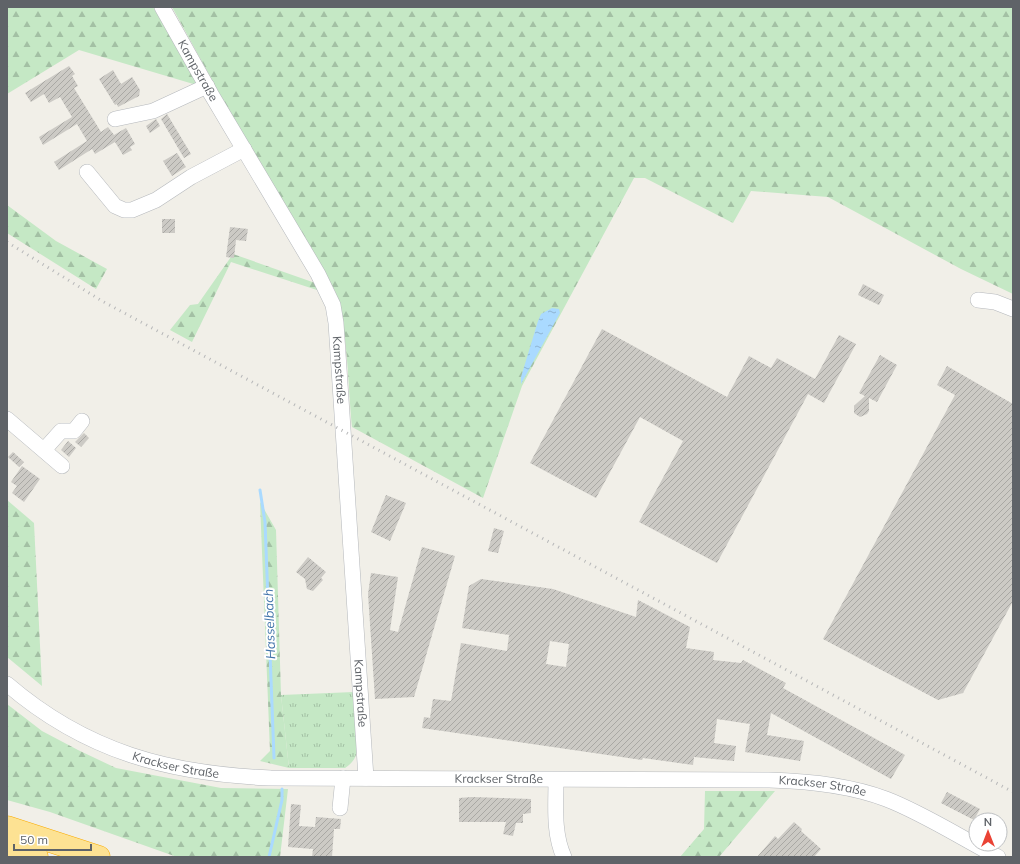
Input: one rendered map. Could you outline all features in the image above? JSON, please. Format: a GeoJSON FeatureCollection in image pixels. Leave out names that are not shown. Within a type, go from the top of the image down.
{"type":"FeatureCollection","features":[{"type":"Feature","properties":{"kind":"highway"},"geometry":{"type":"LineString","coordinates":[[7,827],[99,857]]}},
{"type":"Feature","properties":{"kind":"highway"},"geometry":{"type":"LineString","coordinates":[[7,847],[38,857]]}},
{"type":"Feature","properties":{"kind":"street","name":"Kampstraße"},"geometry":{"type":"LineString","coordinates":[[162,7],[206,86],[318,274],[333,305],[337,339],[366,778]]}},
{"type":"Feature","properties":{"kind":"street"},"geometry":{"type":"LineString","coordinates":[[114,119],[153,111],[206,86]]}},
{"type":"Feature","properties":{"kind":"street"},"geometry":{"type":"LineString","coordinates":[[87,172],[114,206],[124,210],[132,210],[156,200],[191,176],[244,149]]}},
{"type":"Feature","properties":{"kind":"street"},"geometry":{"type":"LineString","coordinates":[[978,300],[996,302],[1013,309]]}},
{"type":"Feature","properties":{"kind":"street"},"geometry":{"type":"LineString","coordinates":[[7,419],[62,466]]}},
{"type":"Feature","properties":{"kind":"street"},"geometry":{"type":"LineString","coordinates":[[44,450],[61,431],[74,431],[82,421]]}},
{"type":"Feature","properties":{"kind":"street","name":"Krackser Straße"},"geometry":{"type":"LineString","coordinates":[[7,684],[38,708],[91,739],[147,761],[178,769],[240,777],[791,781],[826,784],[887,800],[998,857]]}},
{"type":"Feature","properties":{"kind":"street"},"geometry":{"type":"LineString","coordinates":[[340,808],[343,778]]}},
{"type":"Feature","properties":{"kind":"street"},"geometry":{"type":"LineString","coordinates":[[556,780],[557,832],[559,847],[564,857]]}},
{"type":"Feature","properties":{"kind":"green space"},"geometry":{"type":"Polygon","coordinates":[[[7,7],[153,7],[200,86],[79,50],[7,94],[7,7]]]}},
{"type":"Feature","properties":{"kind":"green space"},"geometry":{"type":"Polygon","coordinates":[[[172,7],[1013,7],[1013,294],[961,269],[828,197],[751,191],[733,223],[645,178],[634,178],[522,386],[483,498],[352,427],[343,322],[335,291],[218,91],[172,7]]]}},
{"type":"Feature","properties":{"kind":"green space"},"geometry":{"type":"Polygon","coordinates":[[[7,205],[56,241],[107,269],[96,289],[7,233],[7,205]]]}},
{"type":"Feature","properties":{"kind":"green space"},"geometry":{"type":"Polygon","coordinates":[[[233,254],[318,284],[320,291],[231,262],[192,342],[170,330],[190,305],[198,304],[233,254]]]}},
{"type":"Feature","properties":{"kind":"green space"},"geometry":{"type":"Polygon","coordinates":[[[7,500],[34,523],[42,686],[7,657],[7,500]]]}},
{"type":"Feature","properties":{"kind":"green space"},"geometry":{"type":"Polygon","coordinates":[[[260,502],[276,530],[281,695],[289,768],[260,761],[270,751],[260,502]]]}},
{"type":"Feature","properties":{"kind":"green space"},"geometry":{"type":"Polygon","coordinates":[[[354,692],[358,747],[353,761],[345,768],[289,768],[281,695],[354,692]]]}},
{"type":"Feature","properties":{"kind":"green space"},"geometry":{"type":"Polygon","coordinates":[[[7,704],[42,731],[116,768],[221,788],[288,789],[280,857],[177,857],[50,812],[7,800],[7,704]]]}},
{"type":"Feature","properties":{"kind":"green space"},"geometry":{"type":"Polygon","coordinates":[[[705,791],[775,791],[719,857],[680,857],[704,829],[705,791]]]}},
{"type":"Feature","properties":{"kind":"water"},"geometry":{"type":"Polygon","coordinates":[[[552,308],[559,309],[560,313],[521,384],[521,377],[538,321],[541,314],[552,308]]]}},
{"type":"Feature","properties":{"kind":"building"},"geometry":{"type":"Polygon","coordinates":[[[69,66],[75,74],[72,76],[78,86],[74,88],[101,132],[108,127],[114,135],[126,128],[135,144],[130,147],[132,150],[123,155],[115,142],[95,154],[92,149],[59,170],[54,162],[87,141],[77,124],[43,145],[39,137],[72,117],[60,97],[49,103],[44,94],[31,102],[25,93],[69,66]]]}},
{"type":"Feature","properties":{"kind":"building"},"geometry":{"type":"Polygon","coordinates":[[[113,70],[121,84],[132,77],[140,90],[139,96],[118,107],[117,104],[115,105],[99,79],[113,70]]]}},
{"type":"Feature","properties":{"kind":"building"},"geometry":{"type":"Polygon","coordinates":[[[167,114],[191,154],[184,158],[161,119],[167,114]]]}},
{"type":"Feature","properties":{"kind":"building"},"geometry":{"type":"Polygon","coordinates":[[[156,119],[160,126],[150,133],[146,126],[156,119]]]}},
{"type":"Feature","properties":{"kind":"building"},"geometry":{"type":"Polygon","coordinates":[[[177,153],[186,167],[172,176],[163,161],[177,153]]]}},
{"type":"Feature","properties":{"kind":"building"},"geometry":{"type":"Polygon","coordinates":[[[162,219],[175,219],[175,233],[162,233],[162,219]]]}},
{"type":"Feature","properties":{"kind":"building"},"geometry":{"type":"Polygon","coordinates":[[[230,227],[248,229],[246,241],[236,240],[234,258],[226,257],[230,227]]]}},
{"type":"Feature","properties":{"kind":"building"},"geometry":{"type":"Polygon","coordinates":[[[863,284],[884,295],[879,305],[858,295],[863,284]]]}},
{"type":"Feature","properties":{"kind":"building"},"geometry":{"type":"Polygon","coordinates":[[[602,329],[727,397],[749,356],[771,368],[777,358],[815,379],[839,335],[856,344],[824,403],[808,394],[717,563],[639,522],[683,441],[640,417],[596,498],[530,463],[602,329]]]}},
{"type":"Feature","properties":{"kind":"building"},"geometry":{"type":"Polygon","coordinates":[[[880,355],[897,365],[877,402],[869,398],[869,411],[867,414],[860,417],[854,413],[854,406],[865,396],[859,393],[880,355]]]}},
{"type":"Feature","properties":{"kind":"building"},"geometry":{"type":"Polygon","coordinates":[[[947,366],[1013,404],[1013,601],[963,693],[938,700],[823,639],[955,395],[937,385],[947,366]]]}},
{"type":"Feature","properties":{"kind":"building"},"geometry":{"type":"Polygon","coordinates":[[[84,433],[89,438],[81,447],[75,442],[84,433]]]}},
{"type":"Feature","properties":{"kind":"building"},"geometry":{"type":"Polygon","coordinates":[[[68,441],[76,448],[69,457],[61,450],[68,441]]]}},
{"type":"Feature","properties":{"kind":"building"},"geometry":{"type":"Polygon","coordinates":[[[13,452],[24,462],[19,467],[8,457],[13,452]]]}},
{"type":"Feature","properties":{"kind":"building"},"geometry":{"type":"Polygon","coordinates":[[[22,466],[40,479],[24,502],[12,493],[17,486],[11,482],[22,466]]]}},
{"type":"Feature","properties":{"kind":"building"},"geometry":{"type":"Polygon","coordinates":[[[386,495],[406,503],[390,541],[371,532],[386,495]]]}},
{"type":"Feature","properties":{"kind":"building"},"geometry":{"type":"Polygon","coordinates":[[[494,528],[504,531],[498,553],[488,551],[494,528]]]}},
{"type":"Feature","properties":{"kind":"building"},"geometry":{"type":"Polygon","coordinates":[[[422,547],[455,556],[414,697],[375,699],[368,594],[371,573],[398,577],[390,630],[398,632],[422,547]]]}},
{"type":"Feature","properties":{"kind":"building"},"geometry":{"type":"Polygon","coordinates":[[[308,557],[326,572],[321,578],[323,580],[313,591],[307,589],[305,579],[296,572],[308,557]]]}},
{"type":"Feature","properties":{"kind":"building"},"geometry":{"type":"Polygon","coordinates":[[[481,579],[553,589],[636,617],[638,600],[690,627],[686,648],[714,652],[713,660],[741,663],[743,660],[786,683],[783,688],[905,755],[891,779],[771,713],[767,735],[804,741],[800,761],[745,752],[750,724],[717,719],[714,743],[736,746],[734,761],[694,757],[693,765],[643,758],[642,760],[422,728],[424,717],[430,718],[433,699],[451,701],[461,643],[507,651],[509,635],[462,628],[469,586],[481,579]],[[550,641],[546,664],[566,667],[569,644],[550,641]]]}},
{"type":"Feature","properties":{"kind":"building"},"geometry":{"type":"Polygon","coordinates":[[[947,792],[980,809],[978,812],[968,812],[968,817],[941,803],[947,792]]]}},
{"type":"Feature","properties":{"kind":"building"},"geometry":{"type":"Polygon","coordinates":[[[459,798],[531,799],[531,813],[523,814],[523,823],[516,823],[513,836],[503,834],[506,822],[459,822],[459,798]]]}},
{"type":"Feature","properties":{"kind":"building"},"geometry":{"type":"Polygon","coordinates":[[[291,804],[301,805],[299,826],[315,827],[316,817],[341,819],[340,829],[334,829],[332,857],[312,857],[313,849],[288,847],[291,804]]]}},
{"type":"Feature","properties":{"kind":"building"},"geometry":{"type":"Polygon","coordinates":[[[794,822],[802,829],[801,831],[821,849],[814,857],[757,857],[775,836],[778,839],[794,822]]]}},
{"type":"Feature","properties":{"kind":"waterway","name":"Hasselbach"},"geometry":{"type":"LineString","coordinates":[[260,490],[265,522],[274,758]]}},
{"type":"Feature","properties":{"kind":"waterway"},"geometry":{"type":"LineString","coordinates":[[269,857],[282,800],[282,789]]}},
{"type":"Feature","properties":{"kind":"railway"},"geometry":{"type":"LineString","coordinates":[[7,242],[102,301],[1013,792]]}}]}
